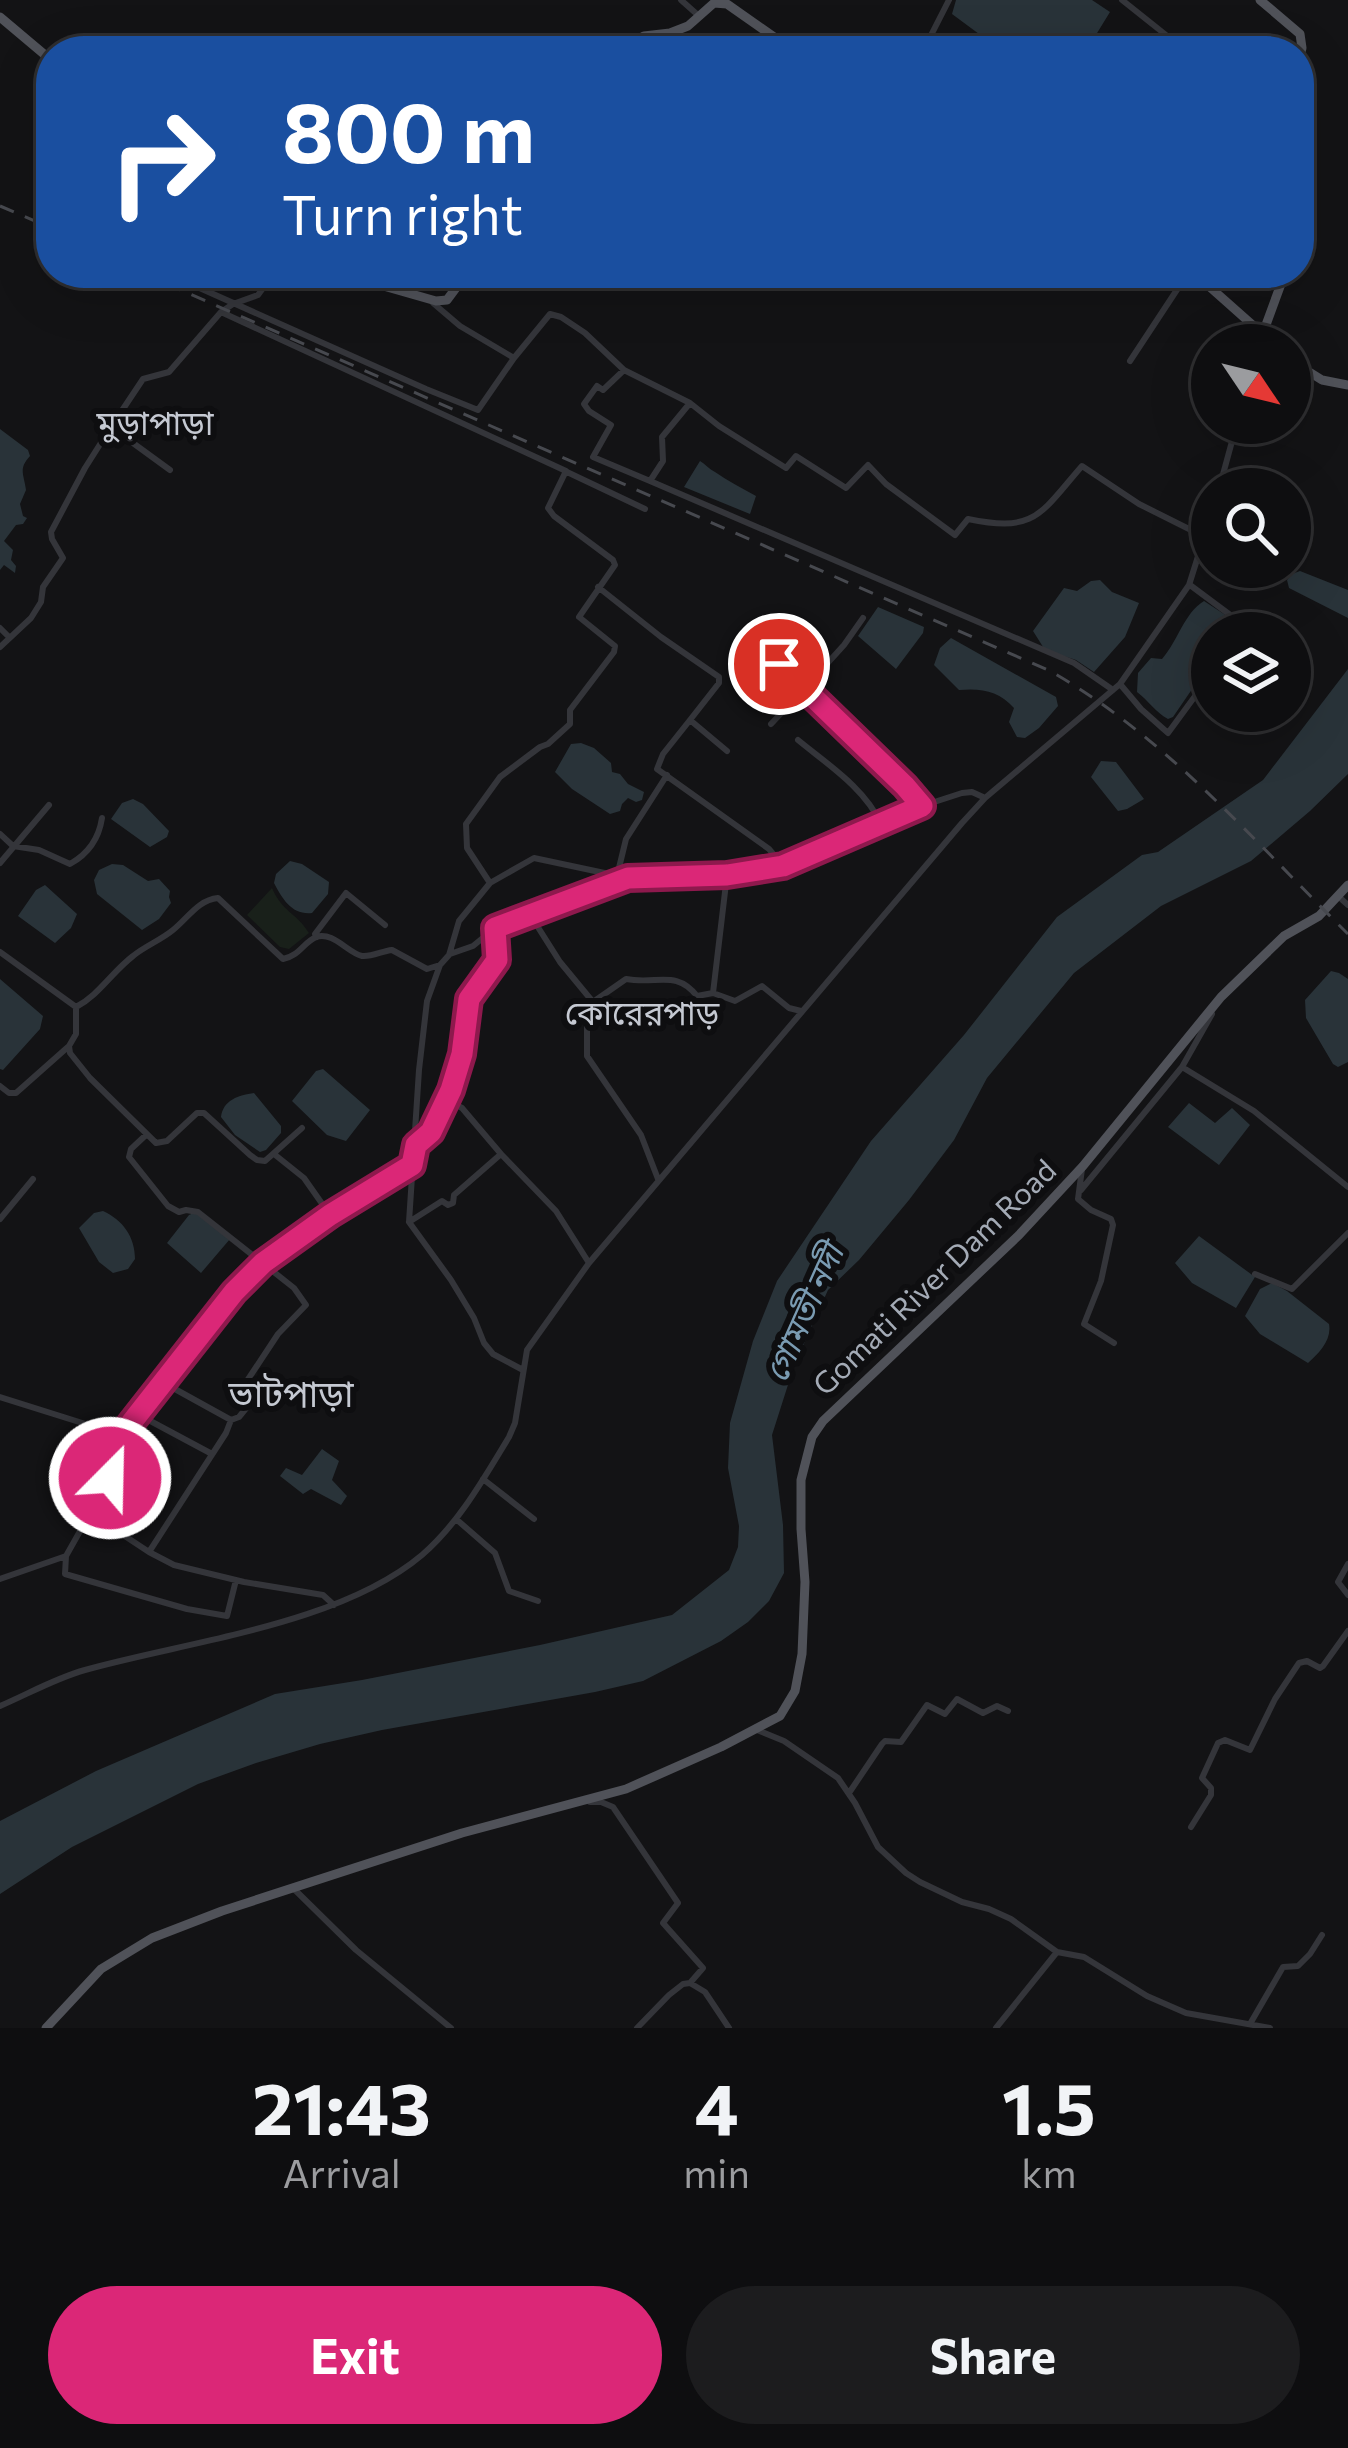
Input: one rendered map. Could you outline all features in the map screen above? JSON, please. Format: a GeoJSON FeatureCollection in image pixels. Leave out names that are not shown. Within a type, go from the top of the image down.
{"type":"FeatureCollection","features":[{"type":"Feature","properties":{"kind":"main road"},"geometry":{"type":"LineString","coordinates":[[1260,0],[1300,36]]}},
{"type":"Feature","properties":{"kind":"main road"},"geometry":{"type":"LineString","coordinates":[[644,36],[681,29],[715,2],[727,4],[773,36]]}},
{"type":"Feature","properties":{"kind":"main road"},"geometry":{"type":"LineString","coordinates":[[0,16],[36,47]]}},
{"type":"Feature","properties":{"kind":"main road"},"geometry":{"type":"LineString","coordinates":[[387,288],[430,301],[447,300],[455,288]]}},
{"type":"Feature","properties":{"kind":"main road"},"geometry":{"type":"LineString","coordinates":[[1207,288],[1245,324]]}},
{"type":"Feature","properties":{"kind":"main road"},"geometry":{"type":"LineString","coordinates":[[1266,324],[1280,288]]}},
{"type":"Feature","properties":{"kind":"main road"},"geometry":{"type":"LineString","coordinates":[[1311,373],[1348,385]]}},
{"type":"Feature","properties":{"kind":"main road","name":"Gomati River Dam Road"},"geometry":{"type":"LineString","coordinates":[[46,2028],[101,1969],[152,1938],[462,1833],[586,1802],[661,1775],[784,1712],[795,1691],[802,1654],[801,1480],[812,1438],[823,1421],[1019,1235],[1083,1166],[1221,997],[1284,936],[1319,916],[1348,885]]}},
{"type":"Feature","properties":{"kind":"street"},"geometry":{"type":"LineString","coordinates":[[681,0],[699,16]]}},
{"type":"Feature","properties":{"kind":"street"},"geometry":{"type":"LineString","coordinates":[[931,36],[949,0]]}},
{"type":"Feature","properties":{"kind":"street"},"geometry":{"type":"LineString","coordinates":[[1122,0],[1167,36]]}},
{"type":"Feature","properties":{"kind":"street"},"geometry":{"type":"LineString","coordinates":[[198,288],[478,410],[550,314],[561,317],[624,370],[689,403],[786,468],[796,456],[846,488],[868,465],[955,536],[968,519],[1016,524],[1034,519],[1082,466],[1139,504],[1191,530]]}},
{"type":"Feature","properties":{"kind":"street"},"geometry":{"type":"LineString","coordinates":[[0,647],[41,602],[43,586],[63,557],[51,532],[85,468],[143,380],[169,373],[221,312],[263,288]]}},
{"type":"Feature","properties":{"kind":"street"},"geometry":{"type":"LineString","coordinates":[[1130,361],[1181,288]]}},
{"type":"Feature","properties":{"kind":"street"},"geometry":{"type":"LineString","coordinates":[[430,301],[460,326],[514,358]]}},
{"type":"Feature","properties":{"kind":"street"},"geometry":{"type":"LineString","coordinates":[[221,312],[645,509]]}},
{"type":"Feature","properties":{"kind":"street"},"geometry":{"type":"LineString","coordinates":[[624,370],[603,390],[597,386],[584,404],[611,425],[593,457],[1074,663],[1116,687],[1168,733],[1191,702]]}},
{"type":"Feature","properties":{"kind":"street"},"geometry":{"type":"LineString","coordinates":[[650,481],[663,461],[662,437],[689,403]]}},
{"type":"Feature","properties":{"kind":"street"},"geometry":{"type":"LineString","coordinates":[[111,427],[170,470]]}},
{"type":"Feature","properties":{"kind":"street"},"geometry":{"type":"LineString","coordinates":[[490,883],[467,848],[466,824],[500,776],[570,724],[570,710],[614,652],[615,646],[579,616],[615,565],[613,560],[548,508],[566,471]]}},
{"type":"Feature","properties":{"kind":"street"},"geometry":{"type":"LineString","coordinates":[[0,1706],[80,1671],[334,1605],[383,1583],[422,1555],[456,1519],[515,1424],[527,1350],[589,1263],[985,798],[1116,687],[1191,582]]}},
{"type":"Feature","properties":{"kind":"street"},"geometry":{"type":"LineString","coordinates":[[1190,585],[1227,612]]}},
{"type":"Feature","properties":{"kind":"street"},"geometry":{"type":"LineString","coordinates":[[598,587],[719,677],[657,769],[769,850],[783,866]]}},
{"type":"Feature","properties":{"kind":"street"},"geometry":{"type":"LineString","coordinates":[[771,724],[844,645],[863,617]]}},
{"type":"Feature","properties":{"kind":"street"},"geometry":{"type":"LineString","coordinates":[[0,628],[9,637]]}},
{"type":"Feature","properties":{"kind":"street"},"geometry":{"type":"LineString","coordinates":[[779,664],[922,806]]}},
{"type":"Feature","properties":{"kind":"street"},"geometry":{"type":"LineString","coordinates":[[690,720],[727,751]]}},
{"type":"Feature","properties":{"kind":"street"},"geometry":{"type":"LineString","coordinates":[[798,740],[864,797],[881,824]]}},
{"type":"Feature","properties":{"kind":"street"},"geometry":{"type":"LineString","coordinates":[[617,876],[626,839],[668,775]]}},
{"type":"Feature","properties":{"kind":"street"},"geometry":{"type":"LineString","coordinates":[[523,1370],[493,1354],[484,1343],[451,1280],[409,1222],[427,1001],[459,921],[490,883],[534,858],[628,878],[727,875],[783,866],[922,806],[972,791],[985,798]]}},
{"type":"Feature","properties":{"kind":"street"},"geometry":{"type":"LineString","coordinates":[[0,863],[49,805]]}},
{"type":"Feature","properties":{"kind":"street"},"geometry":{"type":"LineString","coordinates":[[0,834],[13,845],[70,864],[90,847],[102,818]]}},
{"type":"Feature","properties":{"kind":"street"},"geometry":{"type":"LineString","coordinates":[[713,993],[727,875]]}},
{"type":"Feature","properties":{"kind":"street"},"geometry":{"type":"LineString","coordinates":[[448,955],[529,913],[628,878]]}},
{"type":"Feature","properties":{"kind":"street"},"geometry":{"type":"LineString","coordinates":[[76,1007],[209,898],[218,898],[283,959],[293,957],[316,937],[346,892],[385,925]]}},
{"type":"Feature","properties":{"kind":"street"},"geometry":{"type":"LineString","coordinates":[[1339,896],[1348,905]]}},
{"type":"Feature","properties":{"kind":"street"},"geometry":{"type":"LineString","coordinates":[[529,913],[593,1002]]}},
{"type":"Feature","properties":{"kind":"street"},"geometry":{"type":"LineString","coordinates":[[416,1145],[431,1132],[447,1100],[462,1054],[469,999],[497,960],[495,928]]}},
{"type":"Feature","properties":{"kind":"street"},"geometry":{"type":"LineString","coordinates":[[316,937],[326,937],[362,956],[392,950],[427,968],[440,965]]}},
{"type":"Feature","properties":{"kind":"street"},"geometry":{"type":"LineString","coordinates":[[0,952],[76,1007]]}},
{"type":"Feature","properties":{"kind":"street"},"geometry":{"type":"LineString","coordinates":[[658,1179],[640,1135],[587,1056],[593,1002],[626,980],[680,980],[697,996],[713,993],[735,1001],[762,986],[789,1008],[801,1011]]}},
{"type":"Feature","properties":{"kind":"street"},"geometry":{"type":"LineString","coordinates":[[1078,1194],[1182,1067],[1221,997]]}},
{"type":"Feature","properties":{"kind":"street"},"geometry":{"type":"LineString","coordinates":[[0,1086],[16,1093],[69,1046],[76,1034],[76,1007]]}},
{"type":"Feature","properties":{"kind":"street"},"geometry":{"type":"LineString","coordinates":[[69,1046],[89,1078],[156,1143],[161,1144],[197,1113],[204,1113],[257,1160],[265,1161],[302,1128]]}},
{"type":"Feature","properties":{"kind":"street"},"geometry":{"type":"LineString","coordinates":[[1182,1067],[1254,1111],[1348,1187]]}},
{"type":"Feature","properties":{"kind":"street"},"geometry":{"type":"LineString","coordinates":[[447,1100],[462,1108],[556,1211],[589,1263]]}},
{"type":"Feature","properties":{"kind":"street"},"geometry":{"type":"LineString","coordinates":[[147,1133],[131,1148],[129,1157],[168,1206],[174,1211],[198,1212],[294,1288],[306,1305],[278,1334],[243,1387],[252,1401],[231,1420],[149,1552]]}},
{"type":"Feature","properties":{"kind":"street"},"geometry":{"type":"LineString","coordinates":[[274,1154],[304,1178],[330,1215]]}},
{"type":"Feature","properties":{"kind":"street"},"geometry":{"type":"LineString","coordinates":[[409,1222],[442,1201],[448,1205],[501,1154]]}},
{"type":"Feature","properties":{"kind":"street"},"geometry":{"type":"LineString","coordinates":[[236,1580],[227,1616],[188,1610],[65,1574],[67,1556],[110,1478],[124,1432],[234,1292],[263,1263],[330,1215],[412,1165]]}},
{"type":"Feature","properties":{"kind":"street"},"geometry":{"type":"LineString","coordinates":[[1083,1166],[1080,1203],[1112,1221],[1101,1281],[1084,1324],[1114,1343]]}},
{"type":"Feature","properties":{"kind":"street"},"geometry":{"type":"LineString","coordinates":[[0,1219],[33,1178]]}},
{"type":"Feature","properties":{"kind":"street"},"geometry":{"type":"LineString","coordinates":[[1256,1274],[1292,1289],[1348,1233]]}},
{"type":"Feature","properties":{"kind":"street"},"geometry":{"type":"LineString","coordinates":[[164,1383],[231,1420]]}},
{"type":"Feature","properties":{"kind":"street"},"geometry":{"type":"LineString","coordinates":[[0,1408],[3,1398],[124,1432]]}},
{"type":"Feature","properties":{"kind":"street"},"geometry":{"type":"LineString","coordinates":[[140,1415],[212,1454]]}},
{"type":"Feature","properties":{"kind":"street"},"geometry":{"type":"LineString","coordinates":[[483,1479],[534,1519]]}},
{"type":"Feature","properties":{"kind":"street"},"geometry":{"type":"LineString","coordinates":[[90,1513],[174,1565],[323,1595],[334,1605]]}},
{"type":"Feature","properties":{"kind":"street"},"geometry":{"type":"LineString","coordinates":[[456,1519],[495,1553],[509,1591],[538,1601]]}},
{"type":"Feature","properties":{"kind":"street"},"geometry":{"type":"LineString","coordinates":[[0,1580],[67,1556]]}},
{"type":"Feature","properties":{"kind":"street"},"geometry":{"type":"LineString","coordinates":[[1348,1564],[1338,1582],[1348,1595]]}},
{"type":"Feature","properties":{"kind":"street"},"geometry":{"type":"LineString","coordinates":[[1192,1827],[1211,1795],[1202,1778],[1218,1743],[1225,1740],[1250,1750],[1299,1663],[1323,1666],[1348,1630]]}},
{"type":"Feature","properties":{"kind":"street"},"geometry":{"type":"LineString","coordinates":[[848,1793],[882,1744],[901,1742],[925,1706],[945,1714],[957,1699],[983,1713],[996,1706],[1008,1711]]}},
{"type":"Feature","properties":{"kind":"street"},"geometry":{"type":"LineString","coordinates":[[756,1730],[784,1741],[838,1778],[878,1847],[907,1873],[962,1902],[1011,1918],[1058,1952],[1084,1957],[1147,1996],[1186,2013],[1270,2028]]}},
{"type":"Feature","properties":{"kind":"street"},"geometry":{"type":"LineString","coordinates":[[586,1802],[613,1807],[678,1903],[663,1923],[703,1967],[689,1983]]}},
{"type":"Feature","properties":{"kind":"street"},"geometry":{"type":"LineString","coordinates":[[294,1889],[356,1950],[451,2028]]}},
{"type":"Feature","properties":{"kind":"street"},"geometry":{"type":"LineString","coordinates":[[1250,2024],[1281,1969],[1298,1966],[1322,1934]]}},
{"type":"Feature","properties":{"kind":"street"},"geometry":{"type":"LineString","coordinates":[[996,2028],[1058,1952]]}},
{"type":"Feature","properties":{"kind":"street"},"geometry":{"type":"LineString","coordinates":[[637,2028],[669,1995],[689,1983],[705,1992],[729,2028]]}},
{"type":"Feature","properties":{"kind":"shaded area"},"geometry":{"type":"Polygon","coordinates":[[[272,888],[309,933],[289,949],[280,947],[247,915],[272,888]]]}},
{"type":"Feature","properties":{"kind":"water"},"geometry":{"type":"Polygon","coordinates":[[[956,0],[1092,0],[1110,12],[1095,36],[982,36],[952,14],[956,0]]]}},
{"type":"Feature","properties":{"kind":"water"},"geometry":{"type":"Polygon","coordinates":[[[0,429],[30,456],[23,468],[26,490],[20,504],[27,518],[4,541],[13,550],[15,573],[4,565],[0,570],[0,429]]]}},
{"type":"Feature","properties":{"kind":"water"},"geometry":{"type":"Polygon","coordinates":[[[700,461],[756,496],[750,514],[684,487],[700,461]]]}},
{"type":"Feature","properties":{"kind":"water"},"geometry":{"type":"Polygon","coordinates":[[[1311,575],[1348,590],[1348,618],[1289,588],[1311,588],[1311,575]]]}},
{"type":"Feature","properties":{"kind":"water"},"geometry":{"type":"Polygon","coordinates":[[[1100,580],[1112,592],[1139,603],[1125,637],[1094,672],[1045,650],[1033,631],[1064,588],[1077,591],[1100,580]]]}},
{"type":"Feature","properties":{"kind":"water"},"geometry":{"type":"Polygon","coordinates":[[[1204,601],[1221,612],[1192,612],[1204,601]]]}},
{"type":"Feature","properties":{"kind":"water"},"geometry":{"type":"Polygon","coordinates":[[[878,607],[924,627],[896,669],[858,636],[878,607]]]}},
{"type":"Feature","properties":{"kind":"water"},"geometry":{"type":"Polygon","coordinates":[[[1191,613],[1191,691],[1168,719],[1137,692],[1138,673],[1151,658],[1162,659],[1191,613]]]}},
{"type":"Feature","properties":{"kind":"water"},"geometry":{"type":"Polygon","coordinates":[[[951,638],[1056,697],[1058,706],[1039,728],[1025,738],[1017,737],[1009,722],[1014,708],[1008,702],[990,692],[959,690],[934,665],[940,648],[951,638]]]}},
{"type":"Feature","properties":{"kind":"water","name":"গোমতী নদী"},"geometry":{"type":"Polygon","coordinates":[[[1348,669],[1348,774],[1251,861],[1161,906],[1074,973],[987,1078],[954,1140],[909,1200],[828,1290],[794,1366],[772,1435],[784,1573],[769,1601],[748,1622],[643,1681],[320,1744],[198,1784],[72,1847],[0,1894],[0,1821],[96,1771],[275,1694],[540,1645],[672,1615],[729,1570],[738,1547],[739,1526],[728,1468],[730,1423],[753,1341],[777,1281],[871,1141],[964,1035],[1057,917],[1142,855],[1158,852],[1263,780],[1300,732],[1311,732],[1311,717],[1348,669]]]}},
{"type":"Feature","properties":{"kind":"water"},"geometry":{"type":"Polygon","coordinates":[[[571,744],[594,748],[611,763],[612,772],[644,792],[642,800],[628,798],[620,811],[610,814],[572,789],[555,772],[571,744]]]}},
{"type":"Feature","properties":{"kind":"water"},"geometry":{"type":"Polygon","coordinates":[[[1101,761],[1116,762],[1144,799],[1118,811],[1091,777],[1101,761]]]}},
{"type":"Feature","properties":{"kind":"water"},"geometry":{"type":"Polygon","coordinates":[[[133,799],[169,831],[167,837],[150,847],[111,819],[122,803],[133,799]]]}},
{"type":"Feature","properties":{"kind":"water"},"geometry":{"type":"Polygon","coordinates":[[[290,861],[329,882],[328,894],[312,913],[294,909],[274,883],[276,874],[290,861]]]}},
{"type":"Feature","properties":{"kind":"water"},"geometry":{"type":"Polygon","coordinates":[[[123,865],[148,881],[159,879],[170,891],[171,903],[142,930],[97,894],[94,880],[99,870],[123,865]]]}},
{"type":"Feature","properties":{"kind":"water"},"geometry":{"type":"Polygon","coordinates":[[[45,885],[77,914],[71,928],[55,943],[18,916],[45,885]]]}},
{"type":"Feature","properties":{"kind":"water"},"geometry":{"type":"Polygon","coordinates":[[[1331,971],[1348,979],[1348,1062],[1338,1067],[1306,1018],[1305,1000],[1331,971]]]}},
{"type":"Feature","properties":{"kind":"water"},"geometry":{"type":"Polygon","coordinates":[[[0,979],[43,1016],[40,1029],[3,1070],[0,1069],[0,979]]]}},
{"type":"Feature","properties":{"kind":"water"},"geometry":{"type":"Polygon","coordinates":[[[323,1069],[370,1110],[346,1141],[327,1135],[292,1101],[316,1071],[323,1069]]]}},
{"type":"Feature","properties":{"kind":"water"},"geometry":{"type":"Polygon","coordinates":[[[254,1093],[281,1126],[281,1133],[260,1152],[235,1135],[221,1117],[228,1102],[254,1093]]]}},
{"type":"Feature","properties":{"kind":"water"},"geometry":{"type":"Polygon","coordinates":[[[1189,1103],[1215,1123],[1232,1108],[1250,1125],[1219,1165],[1168,1127],[1189,1103]]]}},
{"type":"Feature","properties":{"kind":"water"},"geometry":{"type":"Polygon","coordinates":[[[103,1211],[122,1224],[130,1237],[135,1259],[128,1269],[113,1273],[99,1262],[79,1228],[103,1211]]]}},
{"type":"Feature","properties":{"kind":"water"},"geometry":{"type":"Polygon","coordinates":[[[196,1212],[230,1239],[201,1273],[167,1243],[196,1212]]]}},
{"type":"Feature","properties":{"kind":"water"},"geometry":{"type":"Polygon","coordinates":[[[1199,1236],[1255,1277],[1236,1308],[1192,1283],[1175,1263],[1199,1236]]]}},
{"type":"Feature","properties":{"kind":"water"},"geometry":{"type":"Polygon","coordinates":[[[1272,1283],[1329,1324],[1327,1341],[1308,1363],[1260,1334],[1245,1316],[1260,1289],[1272,1283]]]}},
{"type":"Feature","properties":{"kind":"water"},"geometry":{"type":"Polygon","coordinates":[[[322,1449],[339,1461],[332,1480],[347,1496],[341,1505],[311,1489],[303,1494],[280,1476],[286,1468],[302,1475],[322,1449]]]}},
{"type":"Feature","properties":{"kind":"railway"},"geometry":{"type":"LineString","coordinates":[[0,206],[36,222]]}},
{"type":"Feature","properties":{"kind":"railway"},"geometry":{"type":"LineString","coordinates":[[176,288],[1050,671],[1092,697],[1170,758],[1348,934]]}},
{"type":"Feature","properties":{"kind":"district","name":"মুড়াপাড়া"},"geometry":{"type":"Point","coordinates":[155,423]}},
{"type":"Feature","properties":{"kind":"district","name":"কোরেরপাড়"},"geometry":{"type":"Point","coordinates":[642,1013]}},
{"type":"Feature","properties":{"kind":"district","name":"ভাটপাড়া"},"geometry":{"type":"Point","coordinates":[291,1394]}},
{"type":"Feature","properties":{"kind":"route"},"geometry":{"type":"LineString","coordinates":[[110,1478],[124,1432],[234,1292],[263,1263],[330,1215],[412,1165],[416,1145],[431,1132],[451,1090],[462,1054],[469,999],[497,960],[495,928],[628,878],[727,875],[783,866],[922,806],[779,664]]}}]}
